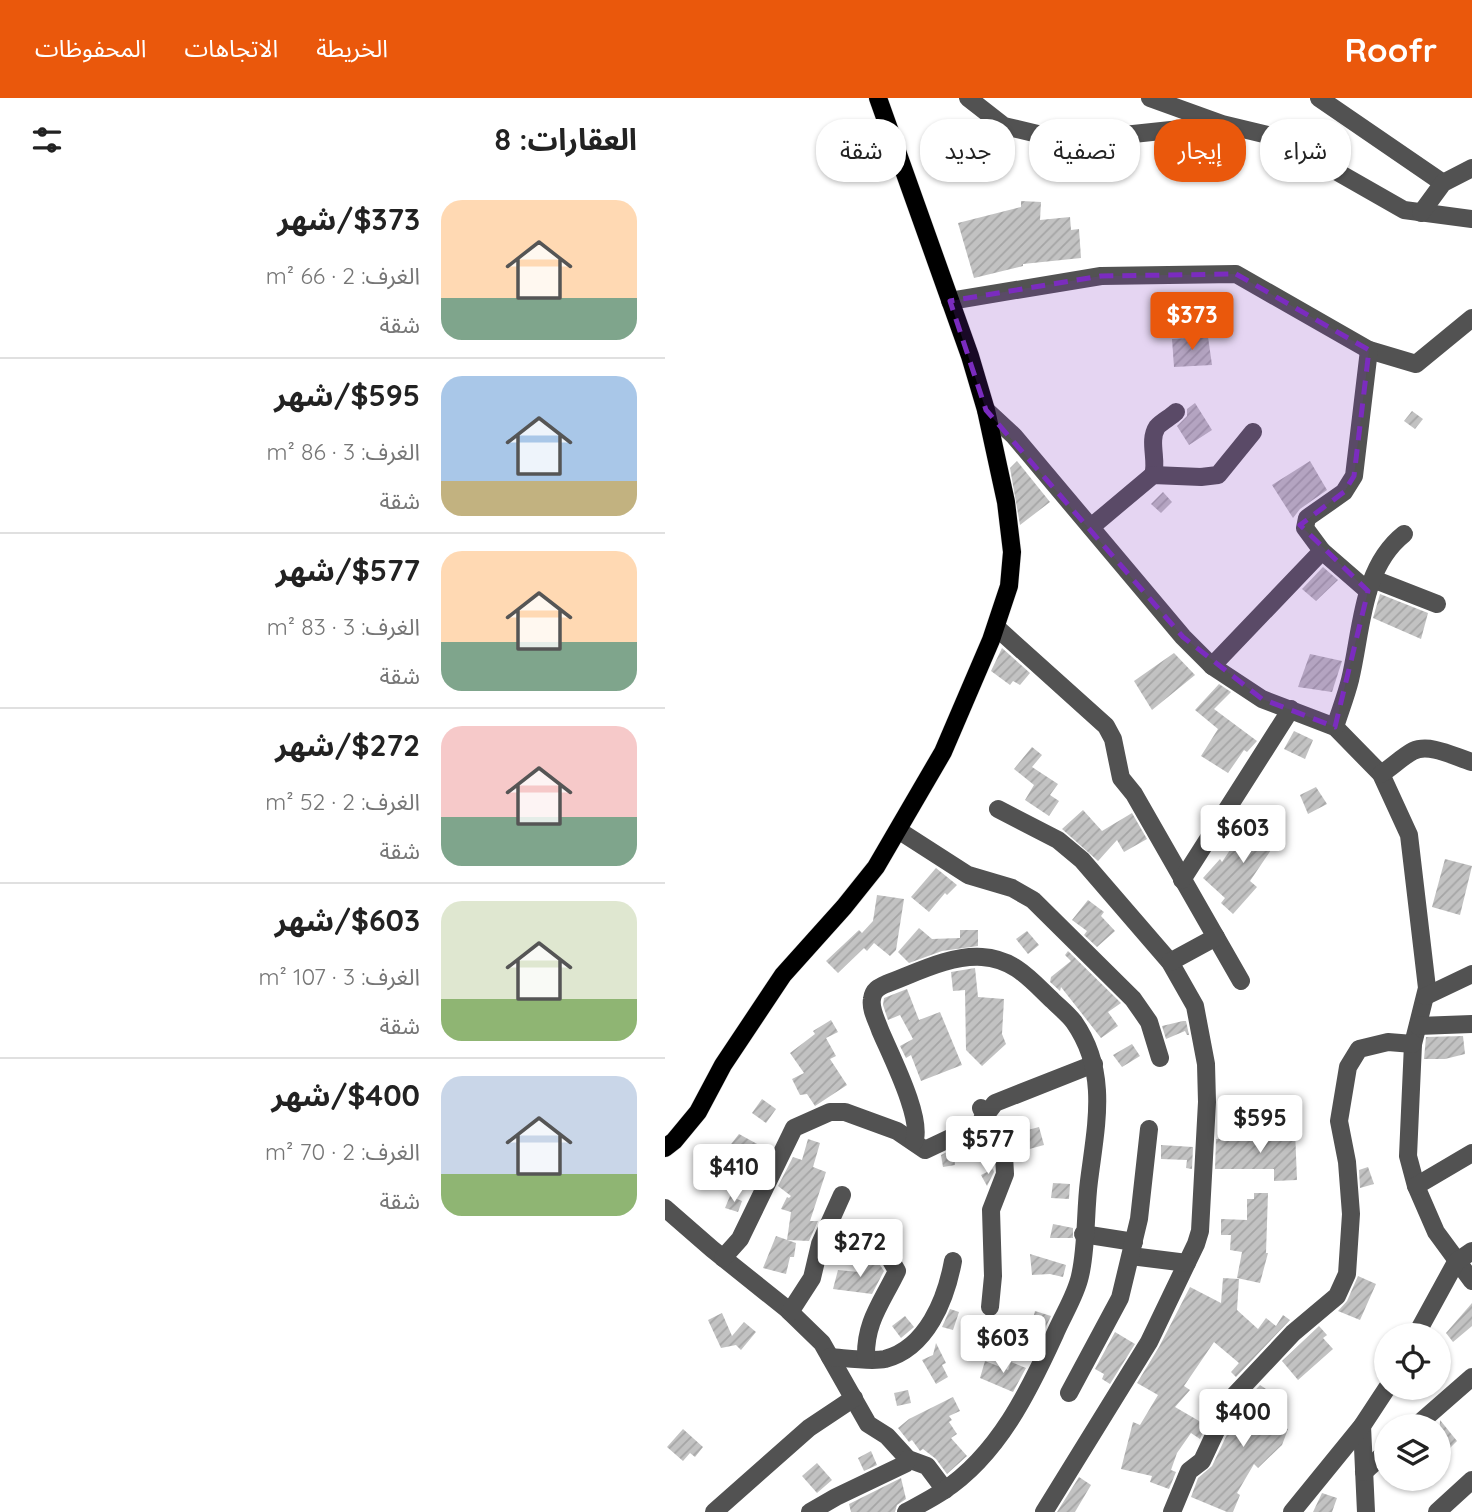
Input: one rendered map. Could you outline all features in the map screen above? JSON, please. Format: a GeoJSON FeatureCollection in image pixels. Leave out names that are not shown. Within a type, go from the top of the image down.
{"type":"FeatureCollection","features":[{"type":"Feature","properties":{"kind":"main road"},"geometry":{"type":"LineString","coordinates":[[665,1148],[698,1112],[723,1065],[783,975],[876,867],[943,752],[996,627],[1009,586],[1012,552],[1006,502],[986,410],[878,98]]}},
{"type":"Feature","properties":{"kind":"street"},"geometry":{"type":"LineString","coordinates":[[968,98],[1005,126],[1067,141],[1154,131]]}},
{"type":"Feature","properties":{"kind":"street"},"geometry":{"type":"LineString","coordinates":[[1150,98],[1207,119]]}},
{"type":"Feature","properties":{"kind":"street"},"geometry":{"type":"LineString","coordinates":[[1319,98],[1443,183]]}},
{"type":"Feature","properties":{"kind":"street"},"geometry":{"type":"LineString","coordinates":[[1246,130],[1276,137],[1404,210],[1472,219]]}},
{"type":"Feature","properties":{"kind":"street"},"geometry":{"type":"LineString","coordinates":[[1421,213],[1443,183],[1472,168]]}},
{"type":"Feature","properties":{"kind":"street"},"geometry":{"type":"LineString","coordinates":[[950,301],[1101,276],[1236,274],[1369,351],[1416,364],[1472,318]]}},
{"type":"Feature","properties":{"kind":"street"},"geometry":{"type":"LineString","coordinates":[[1369,351],[1354,476],[1344,492],[1311,515],[1305,523],[1307,533],[1322,551],[1370,585],[1437,604]]}},
{"type":"Feature","properties":{"kind":"street"},"geometry":{"type":"LineString","coordinates":[[986,410],[1014,436],[1182,638],[1212,666],[1262,699],[1335,727],[1381,774],[1409,835],[1427,988],[1413,1044],[1408,1156],[1416,1186],[1436,1231],[1472,1281]]}},
{"type":"Feature","properties":{"kind":"street"},"geometry":{"type":"LineString","coordinates":[[1091,527],[1153,475],[1156,463],[1154,437],[1157,427],[1176,412]]}},
{"type":"Feature","properties":{"kind":"street"},"geometry":{"type":"LineString","coordinates":[[1153,475],[1218,475],[1253,432]]}},
{"type":"Feature","properties":{"kind":"street"},"geometry":{"type":"LineString","coordinates":[[1335,727],[1350,681],[1370,585],[1393,543],[1404,534]]}},
{"type":"Feature","properties":{"kind":"street"},"geometry":{"type":"LineString","coordinates":[[1212,666],[1322,551]]}},
{"type":"Feature","properties":{"kind":"street"},"geometry":{"type":"LineString","coordinates":[[996,627],[1106,726],[1113,739],[1121,778],[1134,794],[1241,981]]}},
{"type":"Feature","properties":{"kind":"street"},"geometry":{"type":"LineString","coordinates":[[1182,880],[1291,709]]}},
{"type":"Feature","properties":{"kind":"street"},"geometry":{"type":"LineString","coordinates":[[1381,774],[1414,751],[1424,749],[1472,762]]}},
{"type":"Feature","properties":{"kind":"street"},"geometry":{"type":"LineString","coordinates":[[998,809],[1058,840],[1082,860],[1170,962],[1195,1006],[1206,1065],[1207,1102],[1199,1231],[1187,1263],[1149,1342],[1044,1512]]}},
{"type":"Feature","properties":{"kind":"street"},"geometry":{"type":"LineString","coordinates":[[898,830],[968,875],[1012,888],[1033,901],[1133,999],[1149,1021],[1160,1058]]}},
{"type":"Feature","properties":{"kind":"street"},"geometry":{"type":"LineString","coordinates":[[1170,962],[1216,937]]}},
{"type":"Feature","properties":{"kind":"street"},"geometry":{"type":"LineString","coordinates":[[906,1512],[945,1490],[982,1457],[1006,1428],[1043,1360],[1080,1279],[1098,1112],[1097,1075],[1074,1022],[1022,970],[982,957],[957,958],[877,989],[871,1002],[912,1109],[917,1134],[914,1142]]}},
{"type":"Feature","properties":{"kind":"street"},"geometry":{"type":"LineString","coordinates":[[1426,996],[1472,974]]}},
{"type":"Feature","properties":{"kind":"street"},"geometry":{"type":"LineString","coordinates":[[1417,1026],[1472,1024]]}},
{"type":"Feature","properties":{"kind":"street"},"geometry":{"type":"LineString","coordinates":[[1172,1512],[1189,1471],[1202,1461],[1231,1399],[1293,1333],[1337,1296],[1347,1273],[1350,1250],[1347,1162],[1339,1121],[1348,1066],[1359,1049],[1388,1042],[1413,1044]]}},
{"type":"Feature","properties":{"kind":"street"},"geometry":{"type":"LineString","coordinates":[[723,1258],[740,1239],[794,1128],[830,1112],[845,1112],[897,1131],[925,1150],[978,1125],[983,1112],[995,1103],[1094,1064]]}},
{"type":"Feature","properties":{"kind":"street"},"geometry":{"type":"LineString","coordinates":[[983,1112],[1004,1155],[1005,1174],[991,1210],[993,1276],[990,1307]]}},
{"type":"Feature","properties":{"kind":"street"},"geometry":{"type":"LineString","coordinates":[[1069,1393],[1120,1298],[1139,1219],[1149,1129]]}},
{"type":"Feature","properties":{"kind":"street"},"geometry":{"type":"LineString","coordinates":[[1416,1186],[1472,1153]]}},
{"type":"Feature","properties":{"kind":"street"},"geometry":{"type":"LineString","coordinates":[[790,1312],[811,1278],[820,1244],[842,1195]]}},
{"type":"Feature","properties":{"kind":"street"},"geometry":{"type":"LineString","coordinates":[[665,1208],[790,1312],[822,1343],[868,1424],[887,1436],[908,1459],[927,1466],[945,1490]]}},
{"type":"Feature","properties":{"kind":"street"},"geometry":{"type":"LineString","coordinates":[[1083,1234],[1187,1263]]}},
{"type":"Feature","properties":{"kind":"street"},"geometry":{"type":"LineString","coordinates":[[866,1359],[866,1337],[870,1323],[897,1271],[877,1236]]}},
{"type":"Feature","properties":{"kind":"street"},"geometry":{"type":"LineString","coordinates":[[1423,1323],[1456,1262],[1472,1251]]}},
{"type":"Feature","properties":{"kind":"street"},"geometry":{"type":"LineString","coordinates":[[830,1357],[884,1359],[908,1348],[918,1340],[937,1312],[944,1297],[953,1261]]}},
{"type":"Feature","properties":{"kind":"street"},"geometry":{"type":"LineString","coordinates":[[1430,1414],[1472,1377]]}},
{"type":"Feature","properties":{"kind":"street"},"geometry":{"type":"LineString","coordinates":[[714,1512],[809,1428],[854,1398]]}},
{"type":"Feature","properties":{"kind":"street"},"geometry":{"type":"LineString","coordinates":[[1292,1512],[1362,1426],[1379,1400]]}},
{"type":"Feature","properties":{"kind":"street"},"geometry":{"type":"LineString","coordinates":[[1362,1426],[1366,1512]]}},
{"type":"Feature","properties":{"kind":"street"},"geometry":{"type":"LineString","coordinates":[[810,1512],[840,1504],[905,1464],[908,1459]]}},
{"type":"Feature","properties":{"kind":"street"},"geometry":{"type":"LineString","coordinates":[[1364,1472],[1374,1463]]}},
{"type":"Feature","properties":{"kind":"street"},"geometry":{"type":"LineString","coordinates":[[1437,1512],[1472,1480]]}},
{"type":"Feature","properties":{"kind":"highlighted area"},"geometry":{"type":"Polygon","coordinates":[[[1236,274],[1369,350],[1354,476],[1344,492],[1300,525],[1368,591],[1335,727],[1262,699],[1183,637],[986,410],[950,301],[1101,276],[1236,274]]]}},
{"type":"Feature","properties":{"kind":"building"},"geometry":{"type":"Polygon","coordinates":[[[1021,201],[1041,202],[1040,220],[1070,217],[1071,230],[1079,229],[1081,258],[1023,264],[974,278],[958,223],[1021,207],[1021,201]]]}},
{"type":"Feature","properties":{"kind":"building"},"geometry":{"type":"Polygon","coordinates":[[[1208,337],[1212,365],[1174,367],[1172,339],[1208,337]]]}},
{"type":"Feature","properties":{"kind":"building"},"geometry":{"type":"Polygon","coordinates":[[[1195,403],[1212,430],[1189,445],[1177,426],[1187,416],[1187,409],[1195,403]]]}},
{"type":"Feature","properties":{"kind":"building"},"geometry":{"type":"Polygon","coordinates":[[[1412,411],[1423,419],[1415,429],[1404,421],[1412,411]]]}},
{"type":"Feature","properties":{"kind":"building"},"geometry":{"type":"Polygon","coordinates":[[[1017,461],[1050,502],[1020,525],[1010,468],[1017,461]]]}},
{"type":"Feature","properties":{"kind":"building"},"geometry":{"type":"Polygon","coordinates":[[[1310,461],[1327,490],[1300,509],[1293,518],[1272,485],[1310,461]]]}},
{"type":"Feature","properties":{"kind":"building"},"geometry":{"type":"Polygon","coordinates":[[[1163,492],[1172,502],[1161,513],[1151,504],[1163,492]]]}},
{"type":"Feature","properties":{"kind":"building"},"geometry":{"type":"Polygon","coordinates":[[[1323,567],[1338,580],[1316,601],[1302,589],[1323,567]]]}},
{"type":"Feature","properties":{"kind":"building"},"geometry":{"type":"Polygon","coordinates":[[[1380,594],[1428,613],[1421,639],[1373,618],[1380,594]]]}},
{"type":"Feature","properties":{"kind":"building"},"geometry":{"type":"Polygon","coordinates":[[[1002,648],[1030,673],[1020,685],[1013,681],[1010,685],[991,671],[1002,648]]]}},
{"type":"Feature","properties":{"kind":"building"},"geometry":{"type":"Polygon","coordinates":[[[1174,653],[1195,675],[1152,710],[1134,681],[1174,653]]]}},
{"type":"Feature","properties":{"kind":"building"},"geometry":{"type":"Polygon","coordinates":[[[1310,654],[1342,661],[1332,692],[1298,687],[1310,654]]]}},
{"type":"Feature","properties":{"kind":"building"},"geometry":{"type":"Polygon","coordinates":[[[1219,684],[1231,692],[1214,709],[1257,741],[1247,752],[1244,750],[1228,773],[1201,756],[1218,729],[1195,710],[1219,684]]]}},
{"type":"Feature","properties":{"kind":"building"},"geometry":{"type":"Polygon","coordinates":[[[1294,731],[1313,740],[1305,759],[1284,749],[1294,731]]]}},
{"type":"Feature","properties":{"kind":"building"},"geometry":{"type":"Polygon","coordinates":[[[1032,747],[1042,755],[1032,767],[1058,784],[1050,795],[1059,801],[1049,816],[1025,800],[1034,785],[1014,769],[1032,747]]]}},
{"type":"Feature","properties":{"kind":"building"},"geometry":{"type":"Polygon","coordinates":[[[1316,787],[1327,804],[1308,814],[1300,795],[1316,787]]]}},
{"type":"Feature","properties":{"kind":"building"},"geometry":{"type":"Polygon","coordinates":[[[1083,810],[1102,831],[1132,813],[1147,839],[1124,852],[1117,840],[1098,861],[1062,829],[1083,810]]]}},
{"type":"Feature","properties":{"kind":"building"},"geometry":{"type":"Polygon","coordinates":[[[1250,820],[1270,833],[1273,829],[1285,836],[1278,850],[1273,847],[1250,881],[1257,887],[1233,914],[1221,903],[1225,898],[1203,878],[1220,859],[1222,862],[1250,820]]]}},
{"type":"Feature","properties":{"kind":"building"},"geometry":{"type":"Polygon","coordinates":[[[1445,859],[1472,866],[1460,915],[1432,907],[1445,859]]]}},
{"type":"Feature","properties":{"kind":"building"},"geometry":{"type":"Polygon","coordinates":[[[936,868],[957,885],[947,895],[945,893],[929,912],[911,897],[936,868]]]}},
{"type":"Feature","properties":{"kind":"building"},"geometry":{"type":"Polygon","coordinates":[[[877,895],[904,899],[896,950],[890,956],[874,943],[867,951],[864,948],[838,973],[826,961],[859,930],[862,933],[873,921],[877,895]]]}},
{"type":"Feature","properties":{"kind":"building"},"geometry":{"type":"Polygon","coordinates":[[[1088,900],[1104,912],[1101,916],[1115,931],[1097,947],[1084,935],[1087,931],[1072,920],[1088,900]]]}},
{"type":"Feature","properties":{"kind":"building"},"geometry":{"type":"Polygon","coordinates":[[[919,928],[932,939],[960,938],[960,930],[978,930],[978,946],[942,951],[909,963],[898,952],[919,928]]]}},
{"type":"Feature","properties":{"kind":"building"},"geometry":{"type":"Polygon","coordinates":[[[1027,931],[1039,945],[1028,954],[1016,939],[1027,931]]]}},
{"type":"Feature","properties":{"kind":"building"},"geometry":{"type":"Polygon","coordinates":[[[1068,951],[1121,1003],[1108,1012],[1118,1026],[1101,1038],[1061,987],[1060,991],[1050,982],[1051,977],[1071,961],[1065,955],[1068,951]]]}},
{"type":"Feature","properties":{"kind":"building"},"geometry":{"type":"Polygon","coordinates":[[[975,968],[978,997],[1004,999],[1002,1034],[1006,1044],[982,1066],[966,1050],[965,990],[953,991],[951,972],[975,968]]]}},
{"type":"Feature","properties":{"kind":"building"},"geometry":{"type":"Polygon","coordinates":[[[907,989],[919,1020],[940,1012],[962,1065],[921,1081],[911,1055],[906,1058],[900,1046],[913,1039],[900,1015],[888,1020],[883,1005],[884,998],[907,989]]]}},
{"type":"Feature","properties":{"kind":"building"},"geometry":{"type":"Polygon","coordinates":[[[831,1020],[838,1032],[826,1038],[836,1056],[830,1059],[847,1085],[815,1106],[807,1094],[800,1095],[792,1079],[804,1073],[790,1053],[815,1034],[813,1031],[831,1020]]]}},
{"type":"Feature","properties":{"kind":"building"},"geometry":{"type":"Polygon","coordinates":[[[1186,1021],[1189,1035],[1185,1031],[1166,1039],[1162,1026],[1186,1021]]]}},
{"type":"Feature","properties":{"kind":"building"},"geometry":{"type":"Polygon","coordinates":[[[1463,1036],[1465,1054],[1445,1059],[1424,1059],[1426,1037],[1463,1036]]]}},
{"type":"Feature","properties":{"kind":"building"},"geometry":{"type":"Polygon","coordinates":[[[1132,1044],[1140,1056],[1122,1067],[1113,1055],[1132,1044]]]}},
{"type":"Feature","properties":{"kind":"building"},"geometry":{"type":"Polygon","coordinates":[[[762,1099],[776,1109],[766,1123],[752,1113],[762,1099]]]}},
{"type":"Feature","properties":{"kind":"building"},"geometry":{"type":"Polygon","coordinates":[[[1039,1127],[1044,1145],[1022,1151],[1017,1133],[1039,1127]]]}},
{"type":"Feature","properties":{"kind":"building"},"geometry":{"type":"Polygon","coordinates":[[[1295,1130],[1297,1180],[1274,1181],[1274,1169],[1215,1169],[1216,1139],[1248,1137],[1249,1141],[1276,1140],[1275,1131],[1295,1130]]]}},
{"type":"Feature","properties":{"kind":"building"},"geometry":{"type":"Polygon","coordinates":[[[739,1134],[770,1151],[764,1163],[747,1153],[745,1161],[728,1148],[739,1134]]]}},
{"type":"Feature","properties":{"kind":"building"},"geometry":{"type":"Polygon","coordinates":[[[808,1139],[820,1143],[813,1167],[826,1172],[810,1221],[818,1221],[809,1241],[787,1240],[791,1212],[781,1209],[787,1197],[791,1196],[778,1186],[793,1157],[802,1160],[808,1139]]]}},
{"type":"Feature","properties":{"kind":"building"},"geometry":{"type":"Polygon","coordinates":[[[1161,1145],[1193,1147],[1192,1169],[1186,1168],[1187,1160],[1161,1159],[1161,1145]]]}},
{"type":"Feature","properties":{"kind":"building"},"geometry":{"type":"Polygon","coordinates":[[[953,1149],[955,1165],[943,1167],[941,1155],[953,1149]]]}},
{"type":"Feature","properties":{"kind":"building"},"geometry":{"type":"Polygon","coordinates":[[[703,1162],[727,1172],[721,1187],[697,1177],[703,1162]]]}},
{"type":"Feature","properties":{"kind":"building"},"geometry":{"type":"Polygon","coordinates":[[[1368,1167],[1374,1184],[1360,1188],[1359,1170],[1368,1167]]]}},
{"type":"Feature","properties":{"kind":"building"},"geometry":{"type":"Polygon","coordinates":[[[993,1169],[994,1172],[987,1186],[981,1175],[993,1169]]]}},
{"type":"Feature","properties":{"kind":"building"},"geometry":{"type":"Polygon","coordinates":[[[1053,1183],[1070,1184],[1069,1199],[1051,1198],[1053,1183]]]}},
{"type":"Feature","properties":{"kind":"building"},"geometry":{"type":"Polygon","coordinates":[[[1254,1193],[1268,1193],[1268,1253],[1260,1283],[1237,1278],[1242,1252],[1230,1250],[1231,1235],[1221,1235],[1221,1219],[1247,1220],[1247,1199],[1254,1199],[1254,1193]]]}},
{"type":"Feature","properties":{"kind":"building"},"geometry":{"type":"Polygon","coordinates":[[[730,1196],[742,1201],[738,1212],[725,1208],[730,1196]]]}},
{"type":"Feature","properties":{"kind":"building"},"geometry":{"type":"Polygon","coordinates":[[[1053,1224],[1073,1228],[1073,1238],[1050,1238],[1053,1224]]]}},
{"type":"Feature","properties":{"kind":"building"},"geometry":{"type":"Polygon","coordinates":[[[776,1236],[796,1243],[794,1257],[790,1257],[786,1274],[763,1268],[776,1236]]]}},
{"type":"Feature","properties":{"kind":"building"},"geometry":{"type":"Polygon","coordinates":[[[1030,1254],[1066,1265],[1063,1277],[1050,1274],[1032,1275],[1030,1254]]]}},
{"type":"Feature","properties":{"kind":"building"},"geometry":{"type":"Polygon","coordinates":[[[862,1260],[880,1265],[884,1271],[872,1294],[833,1289],[838,1270],[859,1272],[862,1260]]]}},
{"type":"Feature","properties":{"kind":"building"},"geometry":{"type":"Polygon","coordinates":[[[1358,1276],[1376,1284],[1360,1320],[1338,1311],[1347,1301],[1358,1276]]]}},
{"type":"Feature","properties":{"kind":"building"},"geometry":{"type":"Polygon","coordinates":[[[1223,1278],[1239,1279],[1237,1310],[1258,1329],[1266,1318],[1276,1326],[1283,1315],[1290,1320],[1236,1377],[1231,1372],[1239,1363],[1214,1342],[1184,1386],[1190,1390],[1175,1407],[1206,1425],[1200,1439],[1191,1433],[1177,1453],[1171,1470],[1176,1472],[1169,1489],[1150,1482],[1152,1476],[1121,1469],[1133,1422],[1140,1425],[1158,1395],[1137,1383],[1190,1287],[1221,1303],[1223,1278]]]}},
{"type":"Feature","properties":{"kind":"building"},"geometry":{"type":"Polygon","coordinates":[[[1472,1303],[1472,1326],[1453,1342],[1451,1327],[1472,1303]]]}},
{"type":"Feature","properties":{"kind":"building"},"geometry":{"type":"Polygon","coordinates":[[[950,1309],[959,1312],[953,1330],[942,1327],[950,1309]]]}},
{"type":"Feature","properties":{"kind":"building"},"geometry":{"type":"Polygon","coordinates":[[[1035,1311],[1051,1316],[1041,1337],[1029,1334],[1035,1311]]]}},
{"type":"Feature","properties":{"kind":"building"},"geometry":{"type":"Polygon","coordinates":[[[722,1313],[732,1336],[744,1322],[756,1332],[741,1350],[736,1345],[721,1348],[708,1320],[722,1313]]]}},
{"type":"Feature","properties":{"kind":"building"},"geometry":{"type":"Polygon","coordinates":[[[905,1316],[914,1327],[901,1338],[892,1326],[905,1316]]]}},
{"type":"Feature","properties":{"kind":"building"},"geometry":{"type":"Polygon","coordinates":[[[1319,1326],[1327,1335],[1323,1338],[1333,1349],[1298,1380],[1282,1361],[1319,1326]]]}},
{"type":"Feature","properties":{"kind":"building"},"geometry":{"type":"Polygon","coordinates":[[[1115,1332],[1135,1344],[1110,1384],[1102,1379],[1104,1374],[1095,1369],[1115,1332]]]}},
{"type":"Feature","properties":{"kind":"building"},"geometry":{"type":"Polygon","coordinates":[[[936,1343],[946,1363],[942,1365],[948,1377],[936,1384],[922,1360],[933,1355],[936,1343]]]}},
{"type":"Feature","properties":{"kind":"building"},"geometry":{"type":"Polygon","coordinates":[[[985,1361],[1008,1370],[1011,1362],[1026,1368],[1013,1392],[980,1378],[985,1361]]]}},
{"type":"Feature","properties":{"kind":"building"},"geometry":{"type":"Polygon","coordinates":[[[1260,1385],[1287,1403],[1278,1425],[1288,1429],[1282,1445],[1258,1468],[1254,1464],[1237,1493],[1240,1495],[1233,1512],[1191,1497],[1198,1478],[1212,1466],[1241,1405],[1260,1385]]]}},
{"type":"Feature","properties":{"kind":"building"},"geometry":{"type":"Polygon","coordinates":[[[908,1390],[911,1403],[897,1406],[894,1393],[908,1390]]]}},
{"type":"Feature","properties":{"kind":"building"},"geometry":{"type":"Polygon","coordinates":[[[953,1397],[960,1411],[949,1416],[952,1420],[949,1422],[957,1434],[951,1438],[967,1456],[947,1474],[936,1459],[923,1449],[920,1451],[898,1428],[909,1419],[953,1397]]]}},
{"type":"Feature","properties":{"kind":"building"},"geometry":{"type":"Polygon","coordinates":[[[683,1429],[703,1447],[695,1457],[690,1453],[683,1461],[667,1447],[683,1429]]]}},
{"type":"Feature","properties":{"kind":"building"},"geometry":{"type":"Polygon","coordinates":[[[1451,1434],[1457,1441],[1451,1447],[1451,1434]]]}},
{"type":"Feature","properties":{"kind":"building"},"geometry":{"type":"Polygon","coordinates":[[[871,1451],[877,1465],[864,1471],[858,1458],[871,1451]]]}},
{"type":"Feature","properties":{"kind":"building"},"geometry":{"type":"Polygon","coordinates":[[[817,1463],[832,1480],[817,1493],[802,1476],[817,1463]]]}},
{"type":"Feature","properties":{"kind":"building"},"geometry":{"type":"Polygon","coordinates":[[[1079,1477],[1091,1485],[1075,1512],[1057,1512],[1079,1477]]]}},
{"type":"Feature","properties":{"kind":"building"},"geometry":{"type":"Polygon","coordinates":[[[901,1478],[906,1499],[897,1505],[895,1512],[851,1512],[849,1504],[901,1478]]]}},
{"type":"Feature","properties":{"kind":"building"},"geometry":{"type":"Polygon","coordinates":[[[1322,1493],[1337,1498],[1332,1512],[1313,1512],[1322,1493]]]}}]}
